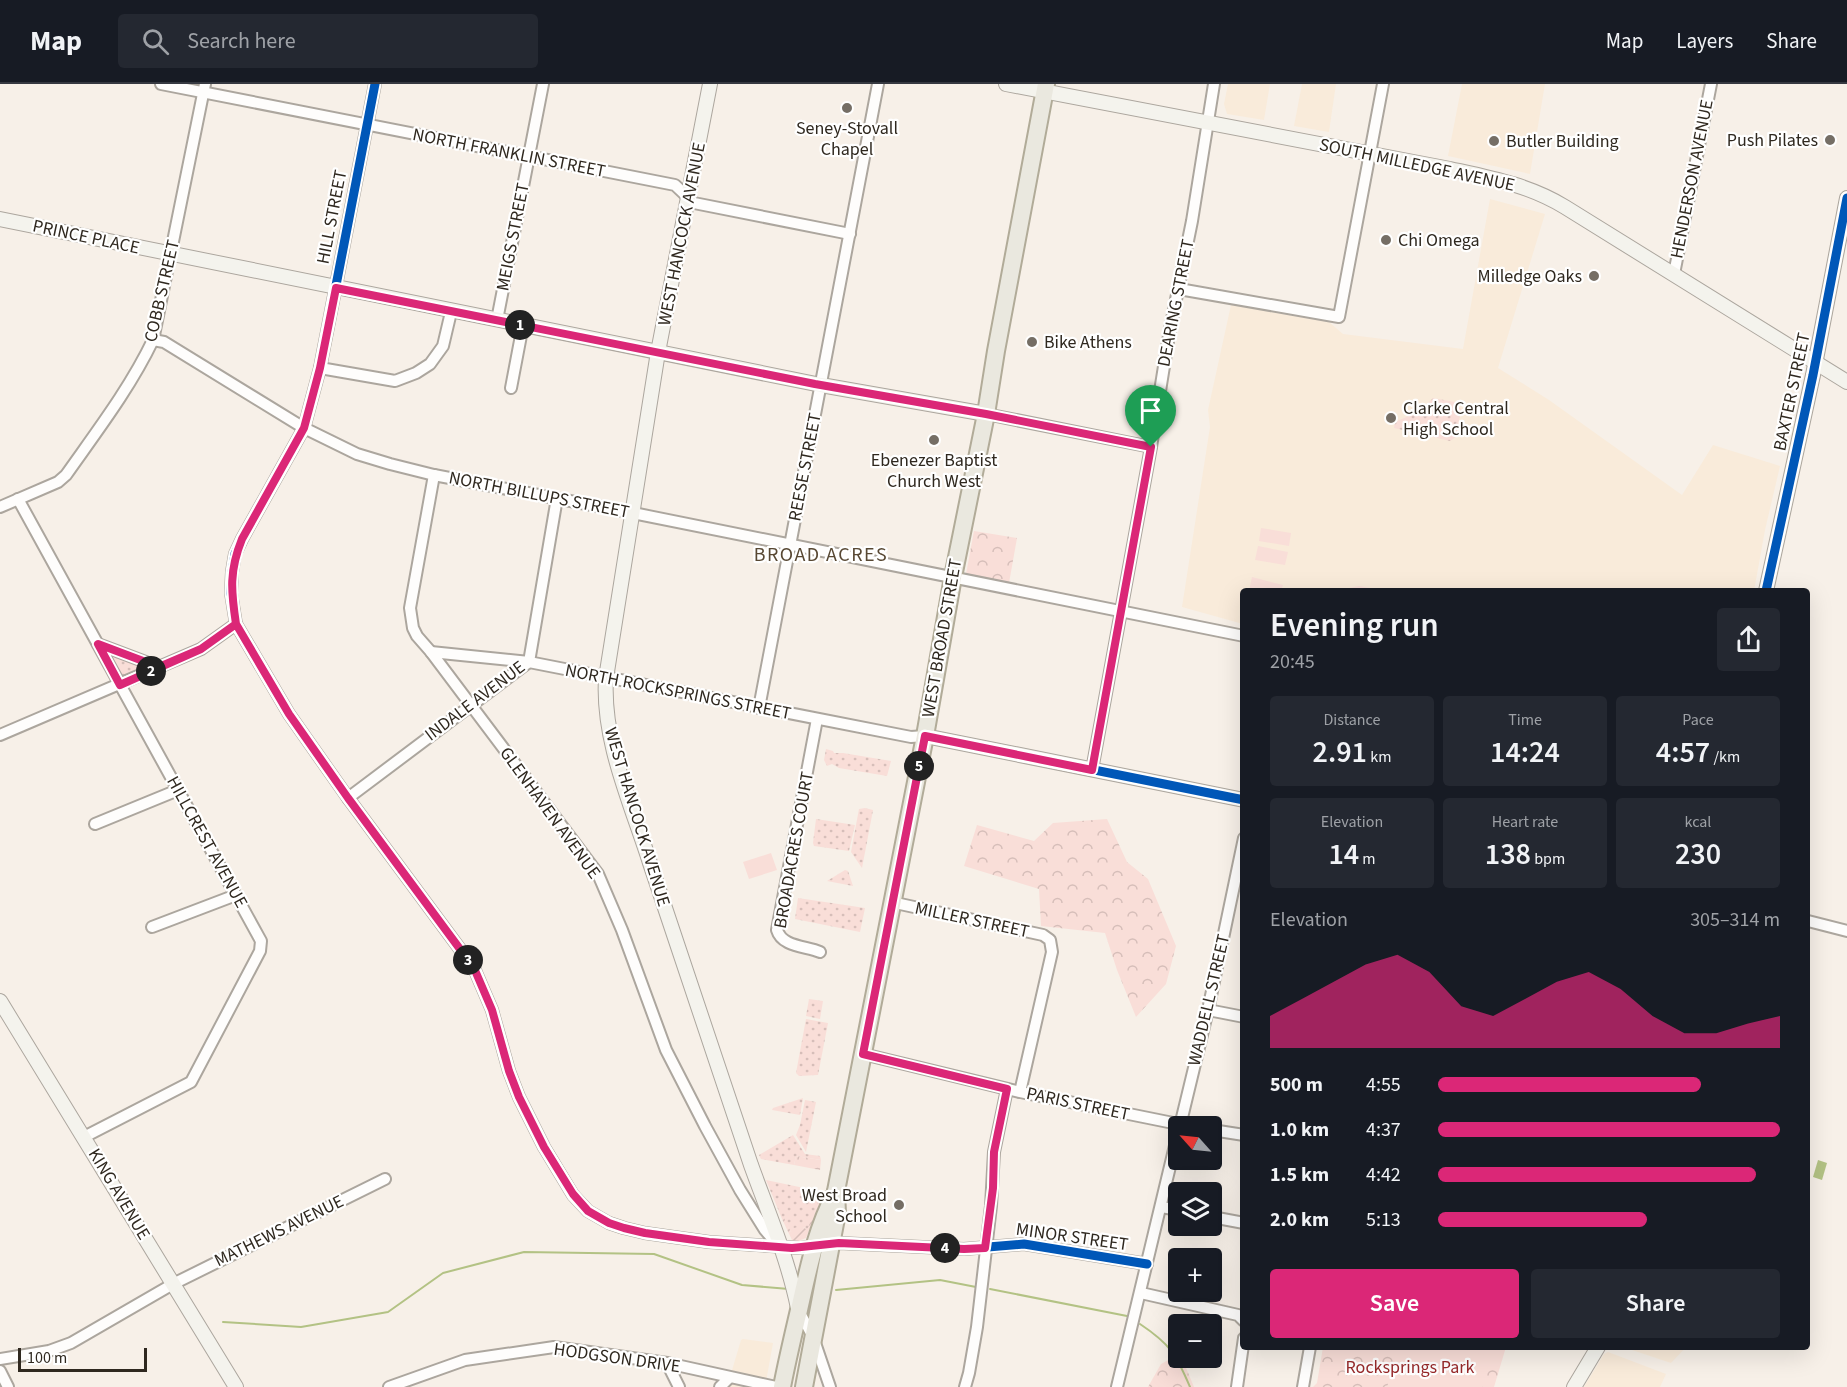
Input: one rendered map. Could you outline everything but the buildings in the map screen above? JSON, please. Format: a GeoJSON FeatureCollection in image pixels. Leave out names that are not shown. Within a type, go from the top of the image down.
{"type":"FeatureCollection","features":[{"type":"Feature","properties":{"kind":"main road","name":"WEST BROAD STREET"},"geometry":{"type":"LineString","coordinates":[[804,1387],[837,1213],[837,1191],[986,414],[1045,88]]}},
{"type":"Feature","properties":{"kind":"main road","name":"WEST BROAD STREET"},"geometry":{"type":"LineString","coordinates":[[782,1387],[813,1247],[826,1211],[837,1191]]}},
{"type":"Feature","properties":{"kind":"street","name":"NORTH FRANKLIN STREET"},"geometry":{"type":"LineString","coordinates":[[160,84],[204,88],[367,125],[675,185],[694,203],[850,234]]}},
{"type":"Feature","properties":{"kind":"street","name":"HILL STREET"},"geometry":{"type":"LineString","coordinates":[[236,624],[231,593],[231,572],[235,554],[304,428],[320,368],[375,84]]}},
{"type":"Feature","properties":{"kind":"street","name":"MEIGS STREET"},"geometry":{"type":"LineString","coordinates":[[497,320],[543,84]]}},
{"type":"Feature","properties":{"kind":"street","name":"WEST HANCOCK AVENUE"},"geometry":{"type":"LineString","coordinates":[[710,84],[658,352],[606,678],[606,713],[612,742],[751,1164],[793,1282],[799,1310],[813,1337],[831,1387]]}},
{"type":"Feature","properties":{"kind":"street","name":"REESE STREET"},"geometry":{"type":"LineString","coordinates":[[759,708],[878,84]]}},
{"type":"Feature","properties":{"kind":"street","name":"SOUTH MILLEDGE AVENUE"},"geometry":{"type":"LineString","coordinates":[[1006,84],[1045,88],[1496,178],[1537,191],[1847,382]]}},
{"type":"Feature","properties":{"kind":"street","name":"DEARING STREET"},"geometry":{"type":"LineString","coordinates":[[1092,770],[1214,84]]}},
{"type":"Feature","properties":{"kind":"street"},"geometry":{"type":"LineString","coordinates":[[1179,289],[1339,317],[1383,84]]}},
{"type":"Feature","properties":{"kind":"street","name":"HENDERSON AVENUE"},"geometry":{"type":"LineString","coordinates":[[1674,274],[1711,84]]}},
{"type":"Feature","properties":{"kind":"street","name":"COBB STREET"},"geometry":{"type":"LineString","coordinates":[[0,507],[58,482],[66,475],[129,384],[153,340],[204,88]]}},
{"type":"Feature","properties":{"kind":"street","name":"BAXTER STREET"},"geometry":{"type":"LineString","coordinates":[[1767,588],[1842,248],[1847,198]]}},
{"type":"Feature","properties":{"kind":"street","name":"PRINCE PLACE"},"geometry":{"type":"LineString","coordinates":[[0,219],[451,312],[821,385],[986,414]]}},
{"type":"Feature","properties":{"kind":"street"},"geometry":{"type":"LineString","coordinates":[[320,368],[395,381],[416,373],[430,364],[443,346],[451,312]]}},
{"type":"Feature","properties":{"kind":"street"},"geometry":{"type":"LineString","coordinates":[[511,388],[523,325]]}},
{"type":"Feature","properties":{"kind":"street","name":"NORTH BILLUPS STREET"},"geometry":{"type":"LineString","coordinates":[[153,340],[164,342],[304,428],[357,454],[434,475],[1240,635]]}},
{"type":"Feature","properties":{"kind":"street"},"geometry":{"type":"LineString","coordinates":[[986,414],[1151,447]]}},
{"type":"Feature","properties":{"kind":"street","name":"GLENHAVEN AVENUE"},"geometry":{"type":"LineString","coordinates":[[434,475],[410,608],[413,628],[598,874],[666,1050],[732,1174],[765,1230],[781,1247]]}},
{"type":"Feature","properties":{"kind":"street","name":"INDALE AVENUE"},"geometry":{"type":"LineString","coordinates":[[348,798],[529,662],[557,498]]}},
{"type":"Feature","properties":{"kind":"street","name":"HILLCREST AVENUE"},"geometry":{"type":"LineString","coordinates":[[18,499],[259,936],[261,946],[195,1077],[185,1086],[84,1137]]}},
{"type":"Feature","properties":{"kind":"street"},"geometry":{"type":"LineString","coordinates":[[0,735],[201,649],[236,624]]}},
{"type":"Feature","properties":{"kind":"street","name":"MINOR STREET"},"geometry":{"type":"LineString","coordinates":[[236,624],[289,714],[474,968],[492,1010],[509,1071],[519,1097],[544,1147],[573,1194],[588,1211],[609,1223],[645,1233],[709,1242],[781,1247],[813,1247],[831,1243],[964,1249],[1015,1244],[1147,1264]]}},
{"type":"Feature","properties":{"kind":"street"},"geometry":{"type":"LineString","coordinates":[[98,644],[159,667]]}},
{"type":"Feature","properties":{"kind":"street","name":"NORTH ROCKSPRINGS STREET"},"geometry":{"type":"LineString","coordinates":[[431,652],[529,662],[911,737],[925,736]]}},
{"type":"Feature","properties":{"kind":"street","name":"BROADACRES COURT"},"geometry":{"type":"LineString","coordinates":[[817,719],[777,930],[779,937],[786,942],[820,952]]}},
{"type":"Feature","properties":{"kind":"street"},"geometry":{"type":"LineString","coordinates":[[925,736],[1240,799]]}},
{"type":"Feature","properties":{"kind":"street"},"geometry":{"type":"LineString","coordinates":[[95,824],[178,790]]}},
{"type":"Feature","properties":{"kind":"street","name":"WADDELL STREET"},"geometry":{"type":"LineString","coordinates":[[1184,1116],[1240,857]]}},
{"type":"Feature","properties":{"kind":"street"},"geometry":{"type":"LineString","coordinates":[[152,927],[236,895]]}},
{"type":"Feature","properties":{"kind":"street","name":"MILLER STREET"},"geometry":{"type":"LineString","coordinates":[[891,902],[1043,935],[1050,940],[1052,952],[1020,1092]]}},
{"type":"Feature","properties":{"kind":"street"},"geometry":{"type":"LineString","coordinates":[[1810,922],[1847,931]]}},
{"type":"Feature","properties":{"kind":"street","name":"KING AVENUE"},"geometry":{"type":"LineString","coordinates":[[0,1001],[236,1387]]}},
{"type":"Feature","properties":{"kind":"street"},"geometry":{"type":"LineString","coordinates":[[1208,1010],[1240,1016]]}},
{"type":"Feature","properties":{"kind":"street","name":"PARIS STREET"},"geometry":{"type":"LineString","coordinates":[[863,1054],[1020,1092],[1168,1124]]}},
{"type":"Feature","properties":{"kind":"street"},"geometry":{"type":"LineString","coordinates":[[965,1387],[983,1285],[985,1248],[993,1188],[994,1152],[1007,1089]]}},
{"type":"Feature","properties":{"kind":"street"},"geometry":{"type":"LineString","coordinates":[[1222,1132],[1240,1134]]}},
{"type":"Feature","properties":{"kind":"street"},"geometry":{"type":"LineString","coordinates":[[732,1174],[751,1164]]}},
{"type":"Feature","properties":{"kind":"street","name":"WADDELL STREET"},"geometry":{"type":"LineString","coordinates":[[1117,1387],[1171,1170]]}},
{"type":"Feature","properties":{"kind":"street","name":"MATHEWS AVENUE"},"geometry":{"type":"LineString","coordinates":[[0,1359],[37,1354],[71,1343],[173,1284],[385,1179]]}},
{"type":"Feature","properties":{"kind":"street"},"geometry":{"type":"LineString","coordinates":[[1161,1207],[1168,1208]]}},
{"type":"Feature","properties":{"kind":"street"},"geometry":{"type":"LineString","coordinates":[[1222,1218],[1240,1222]]}},
{"type":"Feature","properties":{"kind":"street"},"geometry":{"type":"LineString","coordinates":[[1141,1293],[1240,1317]]}},
{"type":"Feature","properties":{"kind":"street","name":"HODGSON DRIVE"},"geometry":{"type":"LineString","coordinates":[[389,1387],[465,1360],[554,1347],[667,1363],[776,1387]]}},
{"type":"Feature","properties":{"kind":"street"},"geometry":{"type":"LineString","coordinates":[[1237,1387],[1242,1350]]}},
{"type":"Feature","properties":{"kind":"street"},"geometry":{"type":"LineString","coordinates":[[1303,1387],[1309,1350]]}},
{"type":"Feature","properties":{"kind":"street"},"geometry":{"type":"LineString","coordinates":[[1574,1387],[1596,1350]]}},
{"type":"Feature","properties":{"kind":"street"},"geometry":{"type":"LineString","coordinates":[[667,1363],[680,1387]]}},
{"type":"Feature","properties":{"kind":"street"},"geometry":{"type":"LineString","coordinates":[[0,1371],[8,1387]]}},
{"type":"Feature","properties":{"kind":"street"},"geometry":{"type":"LineString","coordinates":[[720,1387],[729,1378]]}},
{"type":"Feature","properties":{"kind":"shaded area"},"geometry":{"type":"Polygon","coordinates":[[[1228,84],[1270,84],[1264,120],[1227,114],[1224,104],[1228,84]]]}},
{"type":"Feature","properties":{"kind":"shaded area"},"geometry":{"type":"Polygon","coordinates":[[[1302,84],[1336,84],[1329,132],[1294,126],[1302,84]]]}},
{"type":"Feature","properties":{"kind":"shaded area"},"geometry":{"type":"Polygon","coordinates":[[[1462,84],[1545,84],[1530,174],[1448,156],[1462,84]]]}},
{"type":"Feature","properties":{"kind":"shaded area","name":"Clarke Central High School"},"geometry":{"type":"Polygon","coordinates":[[[1490,199],[1545,214],[1498,368],[1549,400],[1682,495],[1713,445],[1780,466],[1755,588],[1240,588],[1240,623],[1182,607],[1210,427],[1208,410],[1231,305],[1329,322],[1343,334],[1463,349],[1490,199]]]}},
{"type":"Feature","properties":{"kind":"shaded area"},"geometry":{"type":"Polygon","coordinates":[[[1818,1160],[1827,1163],[1822,1180],[1813,1177],[1818,1160]]]}},
{"type":"Feature","properties":{"kind":"shaded area"},"geometry":{"type":"Polygon","coordinates":[[[743,1339],[773,1343],[765,1387],[727,1387],[743,1339]]]}},
{"type":"Feature","properties":{"kind":"shaded area"},"geometry":{"type":"Polygon","coordinates":[[[1632,1350],[1683,1350],[1671,1363],[1632,1350]]]}},
{"type":"Feature","properties":{"kind":"shaded area"},"geometry":{"type":"Polygon","coordinates":[[[1608,1352],[1666,1374],[1660,1387],[1584,1387],[1604,1354],[1608,1352]]]}},
{"type":"Feature","properties":{"kind":"green space"},"geometry":{"type":"Polygon","coordinates":[[[1433,398],[1455,402],[1461,409],[1456,437],[1450,441],[1394,428],[1395,422],[1420,411],[1433,398]]]}},
{"type":"Feature","properties":{"kind":"green space"},"geometry":{"type":"Polygon","coordinates":[[[1261,528],[1291,533],[1289,546],[1259,541],[1261,528]]]}},
{"type":"Feature","properties":{"kind":"green space"},"geometry":{"type":"Polygon","coordinates":[[[974,531],[1017,538],[1009,583],[966,574],[974,531]]]}},
{"type":"Feature","properties":{"kind":"green space"},"geometry":{"type":"Polygon","coordinates":[[[1258,546],[1288,552],[1285,565],[1255,560],[1258,546]]]}},
{"type":"Feature","properties":{"kind":"green space"},"geometry":{"type":"Polygon","coordinates":[[[1252,577],[1283,585],[1282,588],[1250,588],[1252,577]]]}},
{"type":"Feature","properties":{"kind":"green space"},"geometry":{"type":"Polygon","coordinates":[[[112,654],[140,665],[141,670],[121,676],[109,656],[112,654]]]}},
{"type":"Feature","properties":{"kind":"green space"},"geometry":{"type":"Polygon","coordinates":[[[826,749],[834,753],[891,761],[887,776],[839,768],[832,764],[827,766],[824,760],[826,749]]]}},
{"type":"Feature","properties":{"kind":"green space"},"geometry":{"type":"Polygon","coordinates":[[[859,809],[873,810],[862,868],[851,852],[859,809]]]}},
{"type":"Feature","properties":{"kind":"green space"},"geometry":{"type":"Polygon","coordinates":[[[816,819],[855,825],[849,851],[814,846],[816,819]]]}},
{"type":"Feature","properties":{"kind":"green space"},"geometry":{"type":"Polygon","coordinates":[[[1107,819],[1127,862],[1148,879],[1176,946],[1166,984],[1136,1017],[1105,933],[1041,926],[1039,889],[964,866],[977,825],[1034,841],[1053,823],[1107,819]]]}},
{"type":"Feature","properties":{"kind":"green space"},"geometry":{"type":"Polygon","coordinates":[[[771,853],[777,870],[749,879],[743,862],[771,853]]]}},
{"type":"Feature","properties":{"kind":"green space"},"geometry":{"type":"Polygon","coordinates":[[[845,870],[848,871],[853,886],[827,881],[845,870]]]}},
{"type":"Feature","properties":{"kind":"green space"},"geometry":{"type":"Polygon","coordinates":[[[798,898],[865,908],[860,932],[795,919],[798,898]]]}},
{"type":"Feature","properties":{"kind":"green space"},"geometry":{"type":"Polygon","coordinates":[[[809,999],[823,1001],[820,1019],[806,1016],[809,999]]]}},
{"type":"Feature","properties":{"kind":"green space"},"geometry":{"type":"Polygon","coordinates":[[[806,1019],[828,1023],[818,1075],[799,1076],[796,1073],[806,1019]]]}},
{"type":"Feature","properties":{"kind":"green space"},"geometry":{"type":"Polygon","coordinates":[[[803,1098],[800,1115],[772,1110],[773,1108],[803,1098]]]}},
{"type":"Feature","properties":{"kind":"green space"},"geometry":{"type":"Polygon","coordinates":[[[805,1100],[816,1102],[806,1152],[796,1135],[805,1100]]]}},
{"type":"Feature","properties":{"kind":"green space"},"geometry":{"type":"Polygon","coordinates":[[[793,1135],[805,1154],[820,1156],[821,1160],[796,1156],[794,1165],[761,1159],[759,1155],[793,1135]]]}},
{"type":"Feature","properties":{"kind":"green space"},"geometry":{"type":"Polygon","coordinates":[[[796,1156],[821,1160],[820,1170],[794,1165],[796,1156]]]}},
{"type":"Feature","properties":{"kind":"green space"},"geometry":{"type":"Polygon","coordinates":[[[766,1180],[823,1192],[807,1231],[804,1227],[791,1232],[782,1219],[766,1180]]]}},
{"type":"Feature","properties":{"kind":"green space"},"geometry":{"type":"Polygon","coordinates":[[[823,1192],[825,1193],[806,1238],[798,1241],[792,1240],[782,1219],[784,1218],[791,1232],[794,1228],[802,1226],[807,1230],[823,1192]]]}},
{"type":"Feature","properties":{"kind":"green space","name":"Rocksprings Park"},"geometry":{"type":"Polygon","coordinates":[[[1322,1350],[1505,1350],[1494,1387],[1313,1387],[1317,1383],[1322,1350]]]}},
{"type":"Feature","properties":{"kind":"green space"},"geometry":{"type":"Polygon","coordinates":[[[1403,1350],[1467,1350],[1485,1355],[1489,1362],[1482,1387],[1387,1387],[1398,1354],[1403,1350]]]}},
{"type":"Feature","properties":{"kind":"green space"},"geometry":{"type":"Polygon","coordinates":[[[1168,1360],[1168,1368],[1186,1368],[1194,1387],[1148,1387],[1161,1364],[1168,1360]]]}},
{"type":"Feature","properties":{"kind":"waterway"},"geometry":{"type":"LineString","coordinates":[[223,1322],[301,1327],[388,1312],[443,1273],[524,1252],[654,1254],[742,1285],[789,1289]]}},
{"type":"Feature","properties":{"kind":"waterway"},"geometry":{"type":"LineString","coordinates":[[836,1290],[940,1280],[976,1287]]}},
{"type":"Feature","properties":{"kind":"waterway"},"geometry":{"type":"LineString","coordinates":[[990,1289],[1127,1316]]}},
{"type":"Feature","properties":{"kind":"waterway"},"geometry":{"type":"LineString","coordinates":[[1140,1324],[1171,1351],[1190,1387]]}},
{"type":"Feature","properties":{"kind":"cycle path"},"geometry":{"type":"LineString","coordinates":[[375,84],[320,368],[304,428],[235,554],[231,593],[236,624],[289,714],[474,968],[492,1010],[509,1071],[519,1097],[544,1147],[573,1195],[588,1211],[609,1223],[645,1233],[709,1242],[801,1248],[839,1243],[964,1249],[1024,1244],[1147,1264]]}},
{"type":"Feature","properties":{"kind":"cycle path"},"geometry":{"type":"LineString","coordinates":[[1767,588],[1813,375],[1847,198]]}},
{"type":"Feature","properties":{"kind":"cycle path"},"geometry":{"type":"LineString","coordinates":[[925,736],[1240,799]]}},
{"type":"Feature","properties":{"kind":"place","name":"Seney-Stovall Chapel"},"geometry":{"type":"Point","coordinates":[847,108]}},
{"type":"Feature","properties":{"kind":"place","name":"Push Pilates"},"geometry":{"type":"Point","coordinates":[1830,140]}},
{"type":"Feature","properties":{"kind":"place","name":"Butler Building"},"geometry":{"type":"Point","coordinates":[1494,141]}},
{"type":"Feature","properties":{"kind":"place","name":"Chi Omega"},"geometry":{"type":"Point","coordinates":[1386,240]}},
{"type":"Feature","properties":{"kind":"place","name":"Milledge Oaks"},"geometry":{"type":"Point","coordinates":[1594,276]}},
{"type":"Feature","properties":{"kind":"place","name":"Bike Athens"},"geometry":{"type":"Point","coordinates":[1032,342]}},
{"type":"Feature","properties":{"kind":"place","name":"Clarke Central High School"},"geometry":{"type":"Point","coordinates":[1391,418]}},
{"type":"Feature","properties":{"kind":"place","name":"Ebenezer Baptist Church West"},"geometry":{"type":"Point","coordinates":[934,440]}},
{"type":"Feature","properties":{"kind":"place","name":"West Broad School"},"geometry":{"type":"Point","coordinates":[899,1205]}},
{"type":"Feature","properties":{"kind":"district","name":"BROAD ACRES"},"geometry":{"type":"Point","coordinates":[821,555]}},
{"type":"Feature","properties":{"kind":"route"},"geometry":{"type":"LineString","coordinates":[[1151,447],[986,414],[815,384],[336,288],[320,368],[304,428],[235,554],[231,572],[231,593],[236,624],[201,649],[120,685],[98,644],[159,667],[201,649],[236,624],[289,714],[474,968],[492,1010],[513,1083],[531,1123],[573,1194],[588,1211],[609,1223],[624,1228],[709,1242],[792,1248],[831,1243],[985,1248],[993,1188],[994,1152],[1007,1089],[863,1054],[925,736],[1092,770],[1151,447]]}}]}
